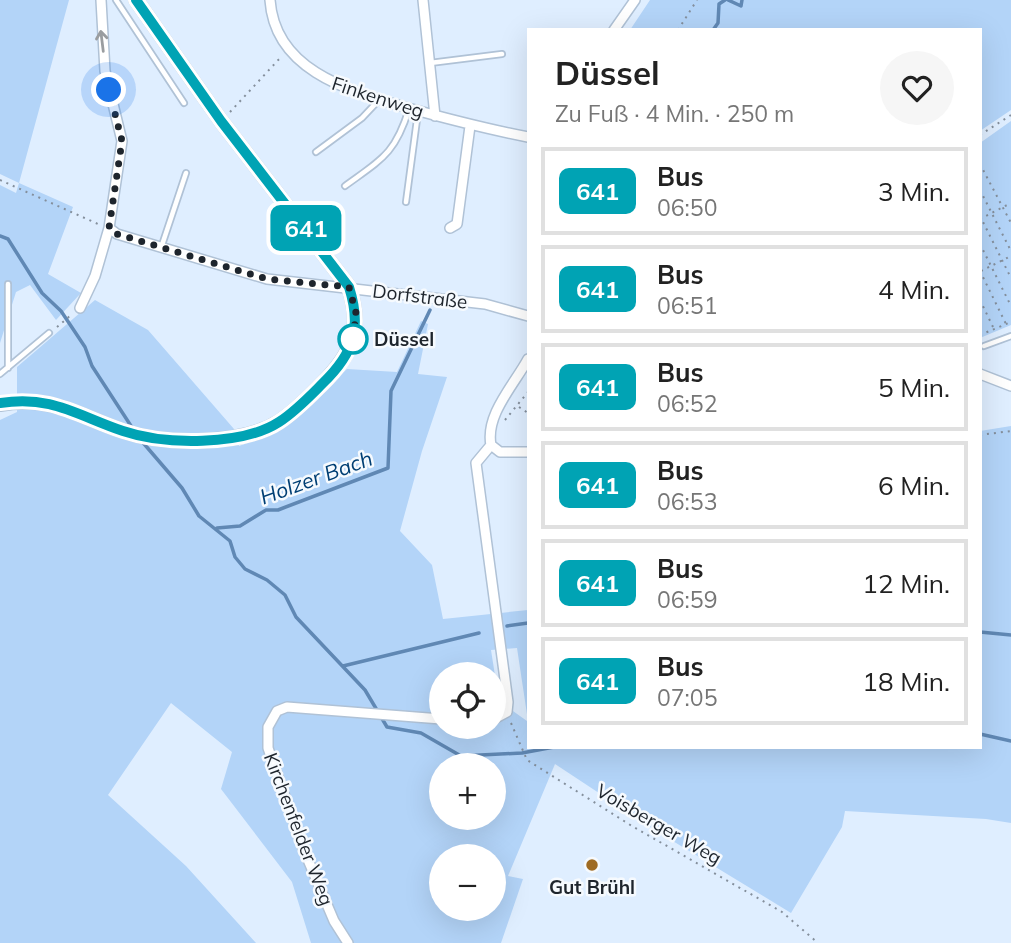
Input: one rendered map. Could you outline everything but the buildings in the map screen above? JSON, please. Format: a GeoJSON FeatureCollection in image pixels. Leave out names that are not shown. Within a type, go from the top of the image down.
{"type":"FeatureCollection","features":[{"type":"Feature","properties":{"kind":"main road"},"geometry":{"type":"LineString","coordinates":[[0,404],[24,400],[59,404],[124,431],[158,439],[237,438],[279,422],[336,370],[348,352],[355,332],[356,313],[349,287],[221,121],[136,0]]}},
{"type":"Feature","properties":{"kind":"street"},"geometry":{"type":"LineString","coordinates":[[80,308],[95,276],[109,228],[122,141],[105,71],[101,0]]}},
{"type":"Feature","properties":{"kind":"street","name":"Finkenweg"},"geometry":{"type":"LineString","coordinates":[[270,0],[278,31],[289,48],[321,78],[379,100],[470,127],[527,137]]}},
{"type":"Feature","properties":{"kind":"street"},"geometry":{"type":"LineString","coordinates":[[423,0],[435,116]]}},
{"type":"Feature","properties":{"kind":"street"},"geometry":{"type":"LineString","coordinates":[[615,28],[635,0]]}},
{"type":"Feature","properties":{"kind":"street"},"geometry":{"type":"LineString","coordinates":[[450,228],[457,224],[470,127]]}},
{"type":"Feature","properties":{"kind":"street","name":"Dorfstraße"},"geometry":{"type":"LineString","coordinates":[[109,228],[161,248],[267,279],[485,304],[527,316]]}},
{"type":"Feature","properties":{"kind":"street"},"geometry":{"type":"LineString","coordinates":[[527,361],[492,420],[489,432],[491,445],[500,452],[527,452]]}},
{"type":"Feature","properties":{"kind":"street"},"geometry":{"type":"LineString","coordinates":[[982,375],[1011,386]]}},
{"type":"Feature","properties":{"kind":"street"},"geometry":{"type":"LineString","coordinates":[[491,445],[476,463],[507,712]]}},
{"type":"Feature","properties":{"kind":"street","name":"Kirchenfelder Weg"},"geometry":{"type":"LineString","coordinates":[[348,943],[334,921],[303,848],[268,748],[268,727],[276,711],[287,708],[429,718]]}},
{"type":"Feature","properties":{"kind":"lane"},"geometry":{"type":"LineString","coordinates":[[116,0],[184,103]]}},
{"type":"Feature","properties":{"kind":"lane"},"geometry":{"type":"LineString","coordinates":[[430,63],[502,54]]}},
{"type":"Feature","properties":{"kind":"lane"},"geometry":{"type":"LineString","coordinates":[[316,152],[362,118],[379,100]]}},
{"type":"Feature","properties":{"kind":"lane"},"geometry":{"type":"LineString","coordinates":[[345,186],[391,151],[414,109]]}},
{"type":"Feature","properties":{"kind":"lane"},"geometry":{"type":"LineString","coordinates":[[405,202],[414,109]]}},
{"type":"Feature","properties":{"kind":"lane"},"geometry":{"type":"LineString","coordinates":[[161,248],[186,173]]}},
{"type":"Feature","properties":{"kind":"lane"},"geometry":{"type":"LineString","coordinates":[[8,284],[8,368]]}},
{"type":"Feature","properties":{"kind":"lane"},"geometry":{"type":"LineString","coordinates":[[0,374],[49,334]]}},
{"type":"Feature","properties":{"kind":"lane"},"geometry":{"type":"LineString","coordinates":[[984,346],[1011,336]]}},
{"type":"Feature","properties":{"kind":"path"},"geometry":{"type":"LineString","coordinates":[[679,28],[697,0]]}},
{"type":"Feature","properties":{"kind":"path"},"geometry":{"type":"LineString","coordinates":[[221,121],[289,48]]}},
{"type":"Feature","properties":{"kind":"path"},"geometry":{"type":"LineString","coordinates":[[982,134],[1011,115]]}},
{"type":"Feature","properties":{"kind":"path"},"geometry":{"type":"LineString","coordinates":[[982,168],[1011,223]]}},
{"type":"Feature","properties":{"kind":"path"},"geometry":{"type":"LineString","coordinates":[[0,180],[109,228]]}},
{"type":"Feature","properties":{"kind":"path"},"geometry":{"type":"LineString","coordinates":[[982,194],[1011,251]]}},
{"type":"Feature","properties":{"kind":"path"},"geometry":{"type":"LineString","coordinates":[[982,217],[1011,203]]}},
{"type":"Feature","properties":{"kind":"path"},"geometry":{"type":"LineString","coordinates":[[982,222],[1011,278]]}},
{"type":"Feature","properties":{"kind":"path"},"geometry":{"type":"LineString","coordinates":[[982,248],[1011,306]]}},
{"type":"Feature","properties":{"kind":"path"},"geometry":{"type":"LineString","coordinates":[[982,270],[1011,256]]}},
{"type":"Feature","properties":{"kind":"path"},"geometry":{"type":"LineString","coordinates":[[982,275],[1006,324]]}},
{"type":"Feature","properties":{"kind":"path"},"geometry":{"type":"LineString","coordinates":[[982,304],[994,329]]}},
{"type":"Feature","properties":{"kind":"path"},"geometry":{"type":"LineString","coordinates":[[58,327],[80,308]]}},
{"type":"Feature","properties":{"kind":"path"},"geometry":{"type":"LineString","coordinates":[[982,334],[1011,322]]}},
{"type":"Feature","properties":{"kind":"path"},"geometry":{"type":"LineString","coordinates":[[505,420],[527,394]]}},
{"type":"Feature","properties":{"kind":"path"},"geometry":{"type":"LineString","coordinates":[[518,407],[527,412]]}},
{"type":"Feature","properties":{"kind":"path"},"geometry":{"type":"LineString","coordinates":[[982,435],[1011,431]]}},
{"type":"Feature","properties":{"kind":"path","name":"Voisberger Weg"},"geometry":{"type":"LineString","coordinates":[[507,712],[525,756],[632,825],[782,912],[818,943]]}},
{"type":"Feature","properties":{"kind":"shaded area"},"geometry":{"type":"Polygon","coordinates":[[[0,0],[69,0],[19,183],[0,174],[0,0]]]}},
{"type":"Feature","properties":{"kind":"shaded area"},"geometry":{"type":"Polygon","coordinates":[[[650,0],[1011,0],[1011,110],[982,130],[982,28],[631,28],[650,0]]]}},
{"type":"Feature","properties":{"kind":"shaded area"},"geometry":{"type":"Polygon","coordinates":[[[1011,121],[1011,325],[982,337],[982,142],[1011,121]]]}},
{"type":"Feature","properties":{"kind":"shaded area"},"geometry":{"type":"Polygon","coordinates":[[[19,183],[73,207],[48,274],[81,293],[56,320],[30,285],[16,292],[0,343],[0,185],[16,193],[19,183]]]}},
{"type":"Feature","properties":{"kind":"shaded area"},"geometry":{"type":"Polygon","coordinates":[[[95,300],[148,330],[234,429],[239,446],[278,432],[347,369],[397,372],[421,321],[428,324],[418,374],[447,377],[422,451],[400,531],[432,565],[443,619],[527,610],[527,714],[517,648],[491,650],[493,662],[429,662],[429,739],[506,739],[506,706],[527,721],[527,749],[982,749],[982,431],[1011,426],[1011,823],[986,819],[845,811],[842,827],[791,913],[658,832],[555,764],[508,876],[523,879],[501,943],[311,943],[292,882],[221,789],[232,752],[171,703],[108,795],[186,866],[256,943],[0,943],[0,420],[17,412],[17,367],[95,300]]]}},
{"type":"Feature","properties":{"kind":"waterway","name":"Holzer Bach"},"geometry":{"type":"LineString","coordinates":[[714,28],[718,23],[719,4],[725,0]]}},
{"type":"Feature","properties":{"kind":"waterway","name":"Holzer Bach"},"geometry":{"type":"LineString","coordinates":[[728,0],[741,6],[742,0]]}},
{"type":"Feature","properties":{"kind":"waterway","name":"Düssel"},"geometry":{"type":"LineString","coordinates":[[0,236],[8,239],[42,293],[61,311],[85,347],[92,366],[133,429]]}},
{"type":"Feature","properties":{"kind":"waterway","name":"Holzer Bach"},"geometry":{"type":"LineString","coordinates":[[217,528],[240,526],[266,510],[278,510],[388,468],[391,391],[430,310]]}},
{"type":"Feature","properties":{"kind":"waterway","name":"Düssel"},"geometry":{"type":"LineString","coordinates":[[139,438],[182,488],[199,516],[230,541],[235,557],[245,569],[267,580],[285,595],[296,617],[365,690],[387,727],[421,733],[461,756],[522,753],[543,749]]}},
{"type":"Feature","properties":{"kind":"waterway","name":"Düssel"},"geometry":{"type":"LineString","coordinates":[[507,626],[527,623]]}},
{"type":"Feature","properties":{"kind":"waterway","name":"Düssel"},"geometry":{"type":"LineString","coordinates":[[982,632],[1011,635]]}},
{"type":"Feature","properties":{"kind":"waterway","name":"Düssel"},"geometry":{"type":"LineString","coordinates":[[343,666],[479,633]]}},
{"type":"Feature","properties":{"kind":"waterway","name":"Düssel"},"geometry":{"type":"LineString","coordinates":[[982,734],[1011,741]]}},
{"type":"Feature","properties":{"kind":"bus line","name":"641"},"geometry":{"type":"LineString","coordinates":[[0,403],[24,400],[59,404],[124,431],[158,439],[237,438],[279,422],[305,401],[336,370],[348,352],[355,332],[355,305],[349,287],[331,260],[221,121],[165,45],[136,0]]}},
{"type":"Feature","properties":{"kind":"place","name":"Düssel"},"geometry":{"type":"Point","coordinates":[353,339]}},
{"type":"Feature","properties":{"kind":"place","name":"Gut Brühl"},"geometry":{"type":"Point","coordinates":[592,865]}},
{"type":"Feature","properties":{"kind":"route"},"geometry":{"type":"LineString","coordinates":[[109,90],[122,141],[109,228],[117,234],[267,279],[349,287],[356,313],[353,339]]}}]}
